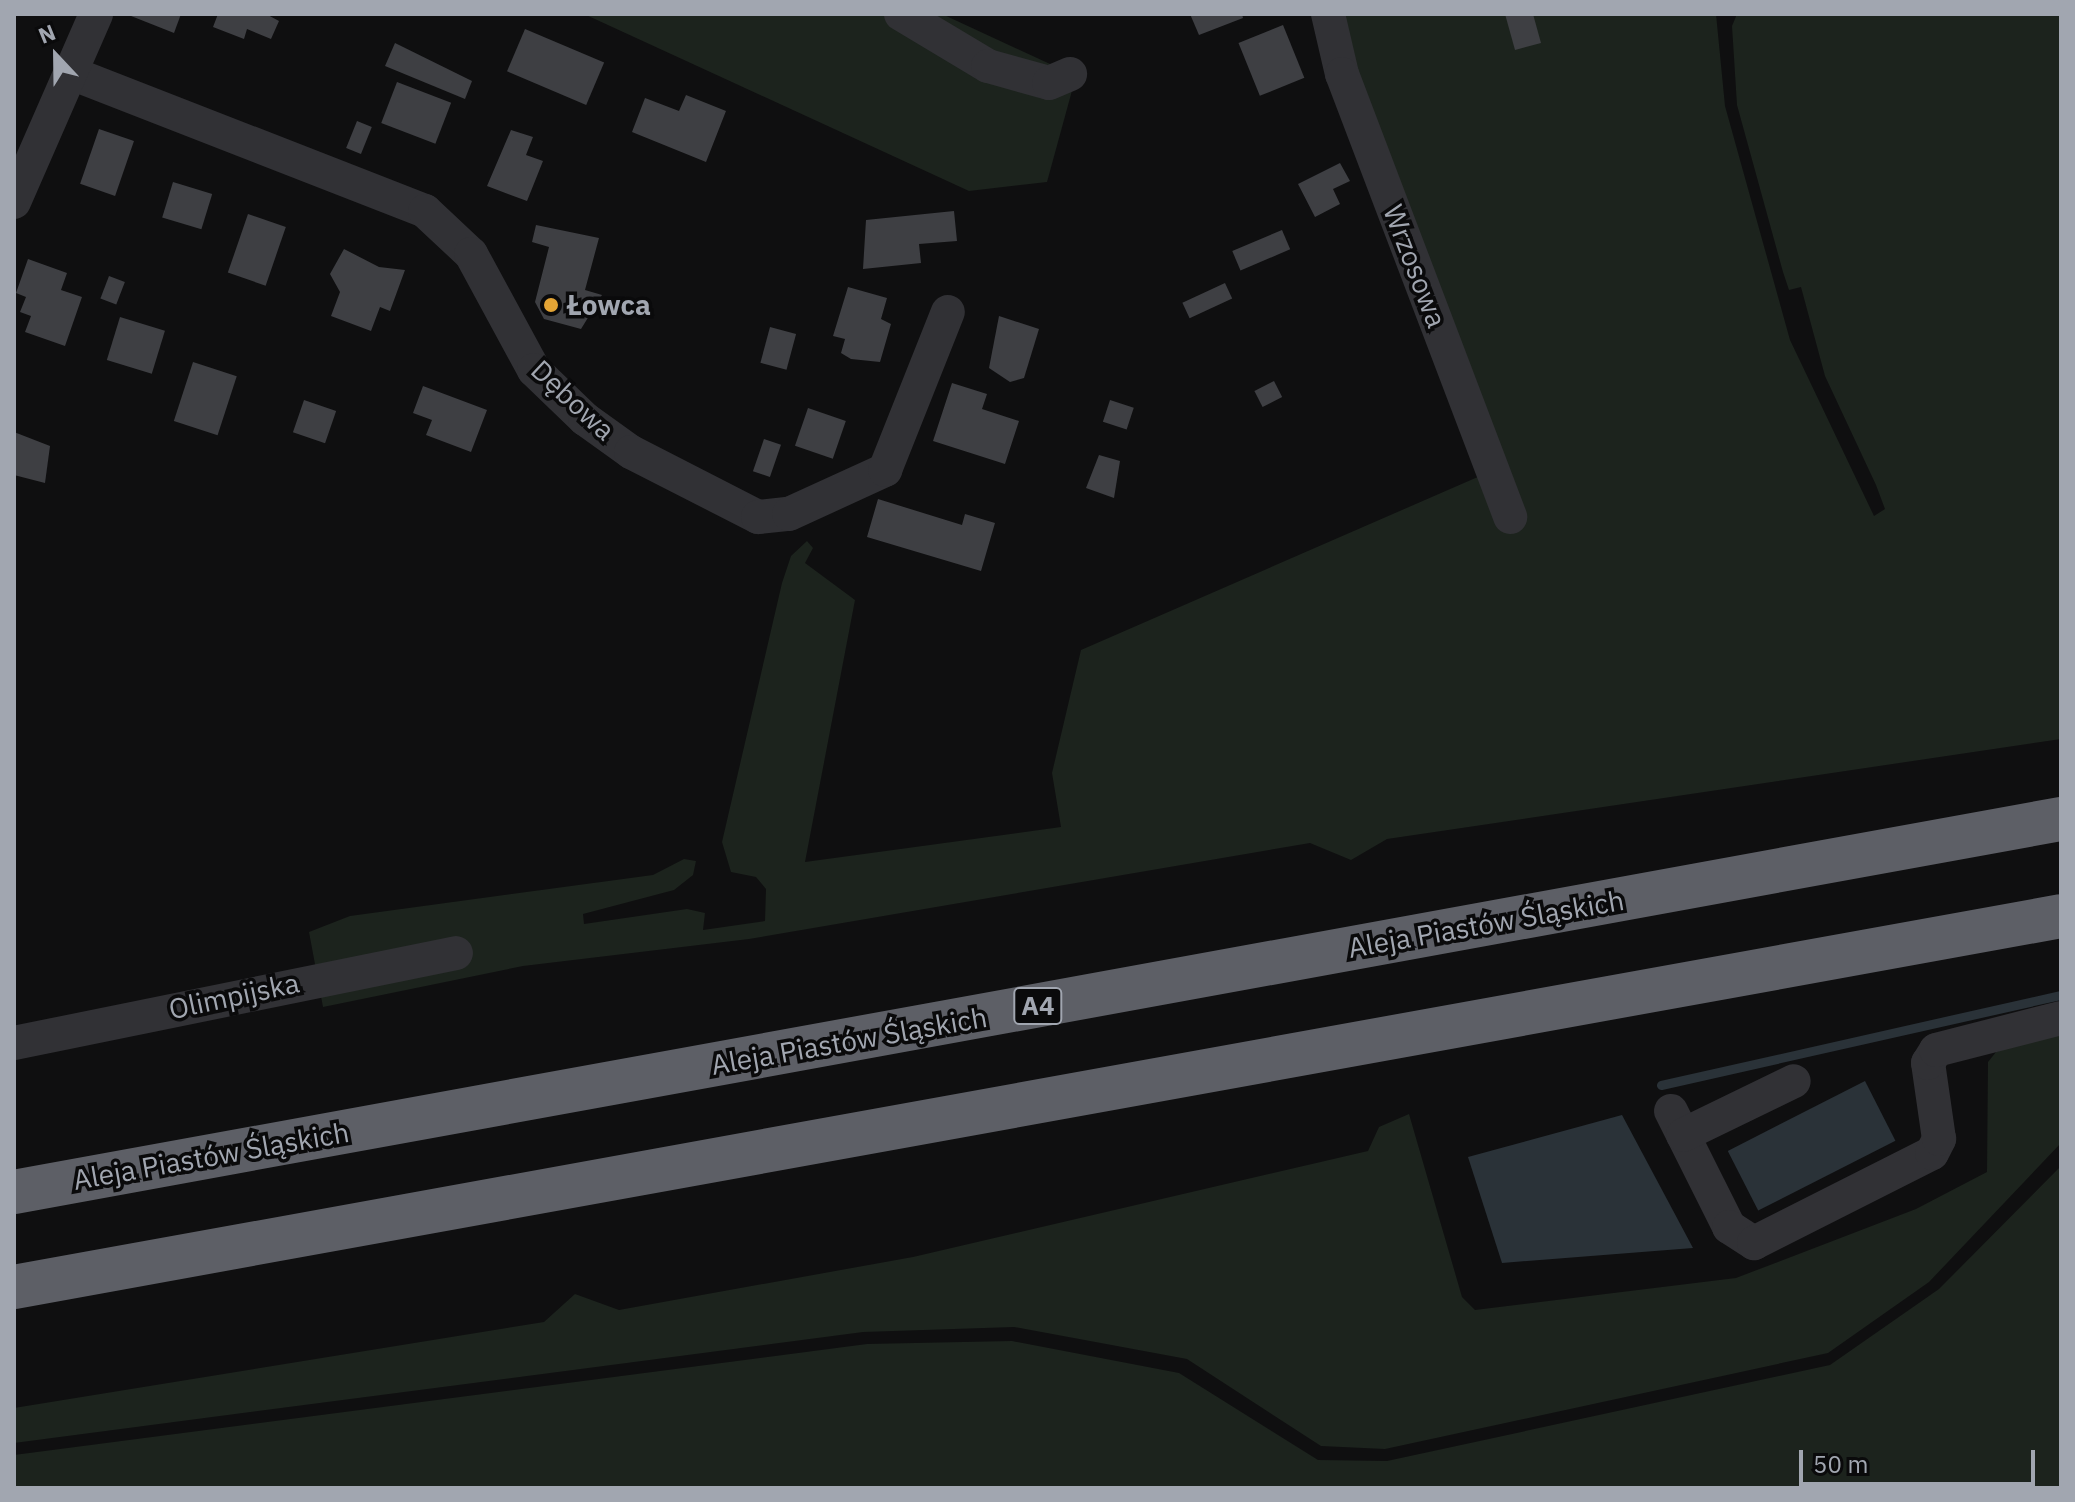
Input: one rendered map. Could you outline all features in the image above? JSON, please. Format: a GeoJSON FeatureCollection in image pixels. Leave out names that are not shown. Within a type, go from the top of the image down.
{"type":"FeatureCollection","features":[{"type":"Feature","properties":{"kind":"highway","name":"Aleja Piastów Śląskich"},"geometry":{"type":"LineString","coordinates":[[14,1192],[2061,819]]}},
{"type":"Feature","properties":{"kind":"highway"},"geometry":{"type":"LineString","coordinates":[[14,1287],[2061,916]]}},
{"type":"Feature","properties":{"kind":"street"},"geometry":{"type":"LineString","coordinates":[[14,202],[96,14]]}},
{"type":"Feature","properties":{"kind":"street"},"geometry":{"type":"LineString","coordinates":[[901,14],[988,66],[1049,83],[1070,74]]}},
{"type":"Feature","properties":{"kind":"street","name":"Wrzosowa"},"geometry":{"type":"LineString","coordinates":[[1328,14],[1342,74],[1510,517]]}},
{"type":"Feature","properties":{"kind":"street","name":"Dębowa"},"geometry":{"type":"LineString","coordinates":[[71,73],[425,211],[471,254],[534,370],[585,419],[631,452],[758,517],[789,514],[885,470],[948,312]]}},
{"type":"Feature","properties":{"kind":"street","name":"Olimpijska"},"geometry":{"type":"LineString","coordinates":[[14,1043],[456,953]]}},
{"type":"Feature","properties":{"kind":"street"},"geometry":{"type":"LineString","coordinates":[[1794,1081],[1677,1123],[1736,1237],[1768,1239],[1932,1153],[1939,1139],[1928,1063],[1936,1050],[2061,1018]]}},
{"type":"Feature","properties":{"kind":"shaded area"},"geometry":{"type":"Polygon","coordinates":[[[584,14],[942,14],[1076,76],[1047,182],[969,191],[584,14]]]}},
{"type":"Feature","properties":{"kind":"shaded area"},"geometry":{"type":"Polygon","coordinates":[[[1338,14],[1716,14],[1725,106],[1790,340],[1874,516],[1885,509],[1825,376],[1801,287],[1789,290],[1783,272],[1737,105],[1732,26],[1737,14],[2061,14],[2061,739],[1387,839],[1351,860],[1310,843],[749,939],[523,966],[323,1007],[309,932],[350,916],[653,875],[684,859],[696,861],[693,875],[674,890],[583,914],[584,924],[687,909],[705,913],[703,930],[765,921],[766,889],[756,877],[731,872],[722,842],[782,583],[791,556],[807,541],[813,548],[805,563],[855,600],[805,862],[1061,827],[1052,773],[1081,650],[1480,476],[1338,14]]]}},
{"type":"Feature","properties":{"kind":"shaded area"},"geometry":{"type":"Polygon","coordinates":[[[2061,1031],[2061,1143],[1929,1282],[1828,1353],[1385,1449],[1321,1446],[1187,1359],[1014,1327],[863,1332],[14,1443],[14,1408],[544,1322],[575,1294],[619,1310],[913,1257],[1368,1151],[1379,1127],[1409,1114],[1462,1297],[1475,1310],[1736,1278],[1916,1209],[1987,1172],[1988,1062],[1996,1052],[2061,1031]]]}},
{"type":"Feature","properties":{"kind":"shaded area"},"geometry":{"type":"Polygon","coordinates":[[[1865,1081],[1895,1141],[1758,1211],[1728,1151],[1865,1081]]]}},
{"type":"Feature","properties":{"kind":"shaded area"},"geometry":{"type":"Polygon","coordinates":[[[1622,1115],[1693,1248],[1502,1263],[1468,1157],[1622,1115]]]}},
{"type":"Feature","properties":{"kind":"shaded area"},"geometry":{"type":"Polygon","coordinates":[[[2061,1166],[2061,1488],[14,1488],[14,1455],[867,1344],[1012,1341],[1179,1373],[1318,1460],[1387,1461],[1830,1365],[1939,1289],[2061,1166]]]}},
{"type":"Feature","properties":{"kind":"building"},"geometry":{"type":"Polygon","coordinates":[[[126,14],[181,14],[174,33],[126,14]]]}},
{"type":"Feature","properties":{"kind":"building"},"geometry":{"type":"Polygon","coordinates":[[[218,14],[266,14],[279,21],[271,39],[247,29],[244,39],[213,27],[218,14]]]}},
{"type":"Feature","properties":{"kind":"building"},"geometry":{"type":"Polygon","coordinates":[[[1190,14],[1242,14],[1243,18],[1199,35],[1190,14]]]}},
{"type":"Feature","properties":{"kind":"building"},"geometry":{"type":"Polygon","coordinates":[[[1505,14],[1533,14],[1541,43],[1515,50],[1505,14]]]}},
{"type":"Feature","properties":{"kind":"building"},"geometry":{"type":"Polygon","coordinates":[[[1283,25],[1304,78],[1260,96],[1238,43],[1283,25]]]}},
{"type":"Feature","properties":{"kind":"building"},"geometry":{"type":"Polygon","coordinates":[[[525,29],[604,63],[586,105],[507,71],[525,29]]]}},
{"type":"Feature","properties":{"kind":"building"},"geometry":{"type":"Polygon","coordinates":[[[395,43],[472,81],[465,99],[385,66],[395,43]]]}},
{"type":"Feature","properties":{"kind":"building"},"geometry":{"type":"Polygon","coordinates":[[[397,82],[451,103],[435,144],[381,123],[397,82]]]}},
{"type":"Feature","properties":{"kind":"building"},"geometry":{"type":"Polygon","coordinates":[[[686,95],[726,111],[706,162],[632,132],[645,98],[679,111],[686,95]]]}},
{"type":"Feature","properties":{"kind":"building"},"geometry":{"type":"Polygon","coordinates":[[[357,121],[372,127],[361,154],[346,148],[357,121]]]}},
{"type":"Feature","properties":{"kind":"building"},"geometry":{"type":"Polygon","coordinates":[[[99,129],[134,141],[115,196],[80,184],[99,129]]]}},
{"type":"Feature","properties":{"kind":"building"},"geometry":{"type":"Polygon","coordinates":[[[511,130],[533,137],[526,155],[543,161],[527,201],[487,186],[511,130]]]}},
{"type":"Feature","properties":{"kind":"building"},"geometry":{"type":"Polygon","coordinates":[[[1340,163],[1350,181],[1333,189],[1340,204],[1315,217],[1298,184],[1340,163]]]}},
{"type":"Feature","properties":{"kind":"building"},"geometry":{"type":"Polygon","coordinates":[[[173,182],[212,194],[201,229],[162,217],[173,182]]]}},
{"type":"Feature","properties":{"kind":"building"},"geometry":{"type":"Polygon","coordinates":[[[954,211],[957,241],[919,244],[921,263],[863,269],[866,220],[954,211]]]}},
{"type":"Feature","properties":{"kind":"building"},"geometry":{"type":"Polygon","coordinates":[[[248,214],[286,227],[266,286],[228,273],[248,214]]]}},
{"type":"Feature","properties":{"kind":"building"},"geometry":{"type":"Polygon","coordinates":[[[536,225],[599,238],[585,290],[602,295],[581,329],[544,319],[535,302],[549,247],[532,242],[536,225]]]}},
{"type":"Feature","properties":{"kind":"building"},"geometry":{"type":"Polygon","coordinates":[[[1282,230],[1290,249],[1240,270],[1232,251],[1282,230]]]}},
{"type":"Feature","properties":{"kind":"building"},"geometry":{"type":"Polygon","coordinates":[[[344,249],[379,267],[405,270],[390,311],[380,307],[371,331],[331,316],[340,292],[330,274],[344,249]]]}},
{"type":"Feature","properties":{"kind":"building"},"geometry":{"type":"Polygon","coordinates":[[[28,259],[67,273],[61,290],[82,297],[65,346],[25,332],[31,316],[20,312],[26,297],[16,293],[28,259]]]}},
{"type":"Feature","properties":{"kind":"building"},"geometry":{"type":"Polygon","coordinates":[[[109,276],[125,282],[116,304],[100,298],[109,276]]]}},
{"type":"Feature","properties":{"kind":"building"},"geometry":{"type":"Polygon","coordinates":[[[1225,283],[1232,298],[1190,318],[1182,303],[1225,283]]]}},
{"type":"Feature","properties":{"kind":"building"},"geometry":{"type":"Polygon","coordinates":[[[848,287],[887,298],[881,319],[891,324],[880,362],[851,359],[841,353],[845,339],[833,336],[848,287]]]}},
{"type":"Feature","properties":{"kind":"building"},"geometry":{"type":"Polygon","coordinates":[[[999,316],[1039,329],[1024,378],[1010,382],[989,368],[999,316]]]}},
{"type":"Feature","properties":{"kind":"building"},"geometry":{"type":"Polygon","coordinates":[[[120,317],[165,331],[152,374],[107,360],[120,317]]]}},
{"type":"Feature","properties":{"kind":"building"},"geometry":{"type":"Polygon","coordinates":[[[770,327],[796,334],[787,370],[760,363],[770,327]]]}},
{"type":"Feature","properties":{"kind":"building"},"geometry":{"type":"Polygon","coordinates":[[[193,362],[237,376],[218,435],[174,421],[193,362]]]}},
{"type":"Feature","properties":{"kind":"building"},"geometry":{"type":"Polygon","coordinates":[[[1274,381],[1282,397],[1263,407],[1254,391],[1274,381]]]}},
{"type":"Feature","properties":{"kind":"building"},"geometry":{"type":"Polygon","coordinates":[[[952,383],[987,394],[982,409],[1019,421],[1005,464],[933,441],[952,383]]]}},
{"type":"Feature","properties":{"kind":"building"},"geometry":{"type":"Polygon","coordinates":[[[423,386],[487,410],[471,452],[426,435],[432,420],[413,413],[423,386]]]}},
{"type":"Feature","properties":{"kind":"building"},"geometry":{"type":"Polygon","coordinates":[[[304,400],[336,411],[325,443],[293,432],[304,400]]]}},
{"type":"Feature","properties":{"kind":"building"},"geometry":{"type":"Polygon","coordinates":[[[1110,400],[1134,408],[1127,430],[1103,422],[1110,400]]]}},
{"type":"Feature","properties":{"kind":"building"},"geometry":{"type":"Polygon","coordinates":[[[808,408],[846,421],[833,459],[795,446],[808,408]]]}},
{"type":"Feature","properties":{"kind":"building"},"geometry":{"type":"Polygon","coordinates":[[[14,432],[50,446],[45,483],[14,475],[14,432]]]}},
{"type":"Feature","properties":{"kind":"building"},"geometry":{"type":"Polygon","coordinates":[[[764,439],[781,445],[770,477],[753,471],[764,439]]]}},
{"type":"Feature","properties":{"kind":"building"},"geometry":{"type":"Polygon","coordinates":[[[1099,455],[1120,461],[1114,498],[1086,488],[1099,455]]]}},
{"type":"Feature","properties":{"kind":"building"},"geometry":{"type":"Polygon","coordinates":[[[878,499],[962,525],[965,514],[995,523],[981,571],[867,537],[878,499]]]}},
{"type":"Feature","properties":{"kind":"waterway"},"geometry":{"type":"LineString","coordinates":[[1661,1085],[2061,995]]}},
{"type":"Feature","properties":{"kind":"place","name":"Łowca"},"geometry":{"type":"Point","coordinates":[551,305]}}]}
